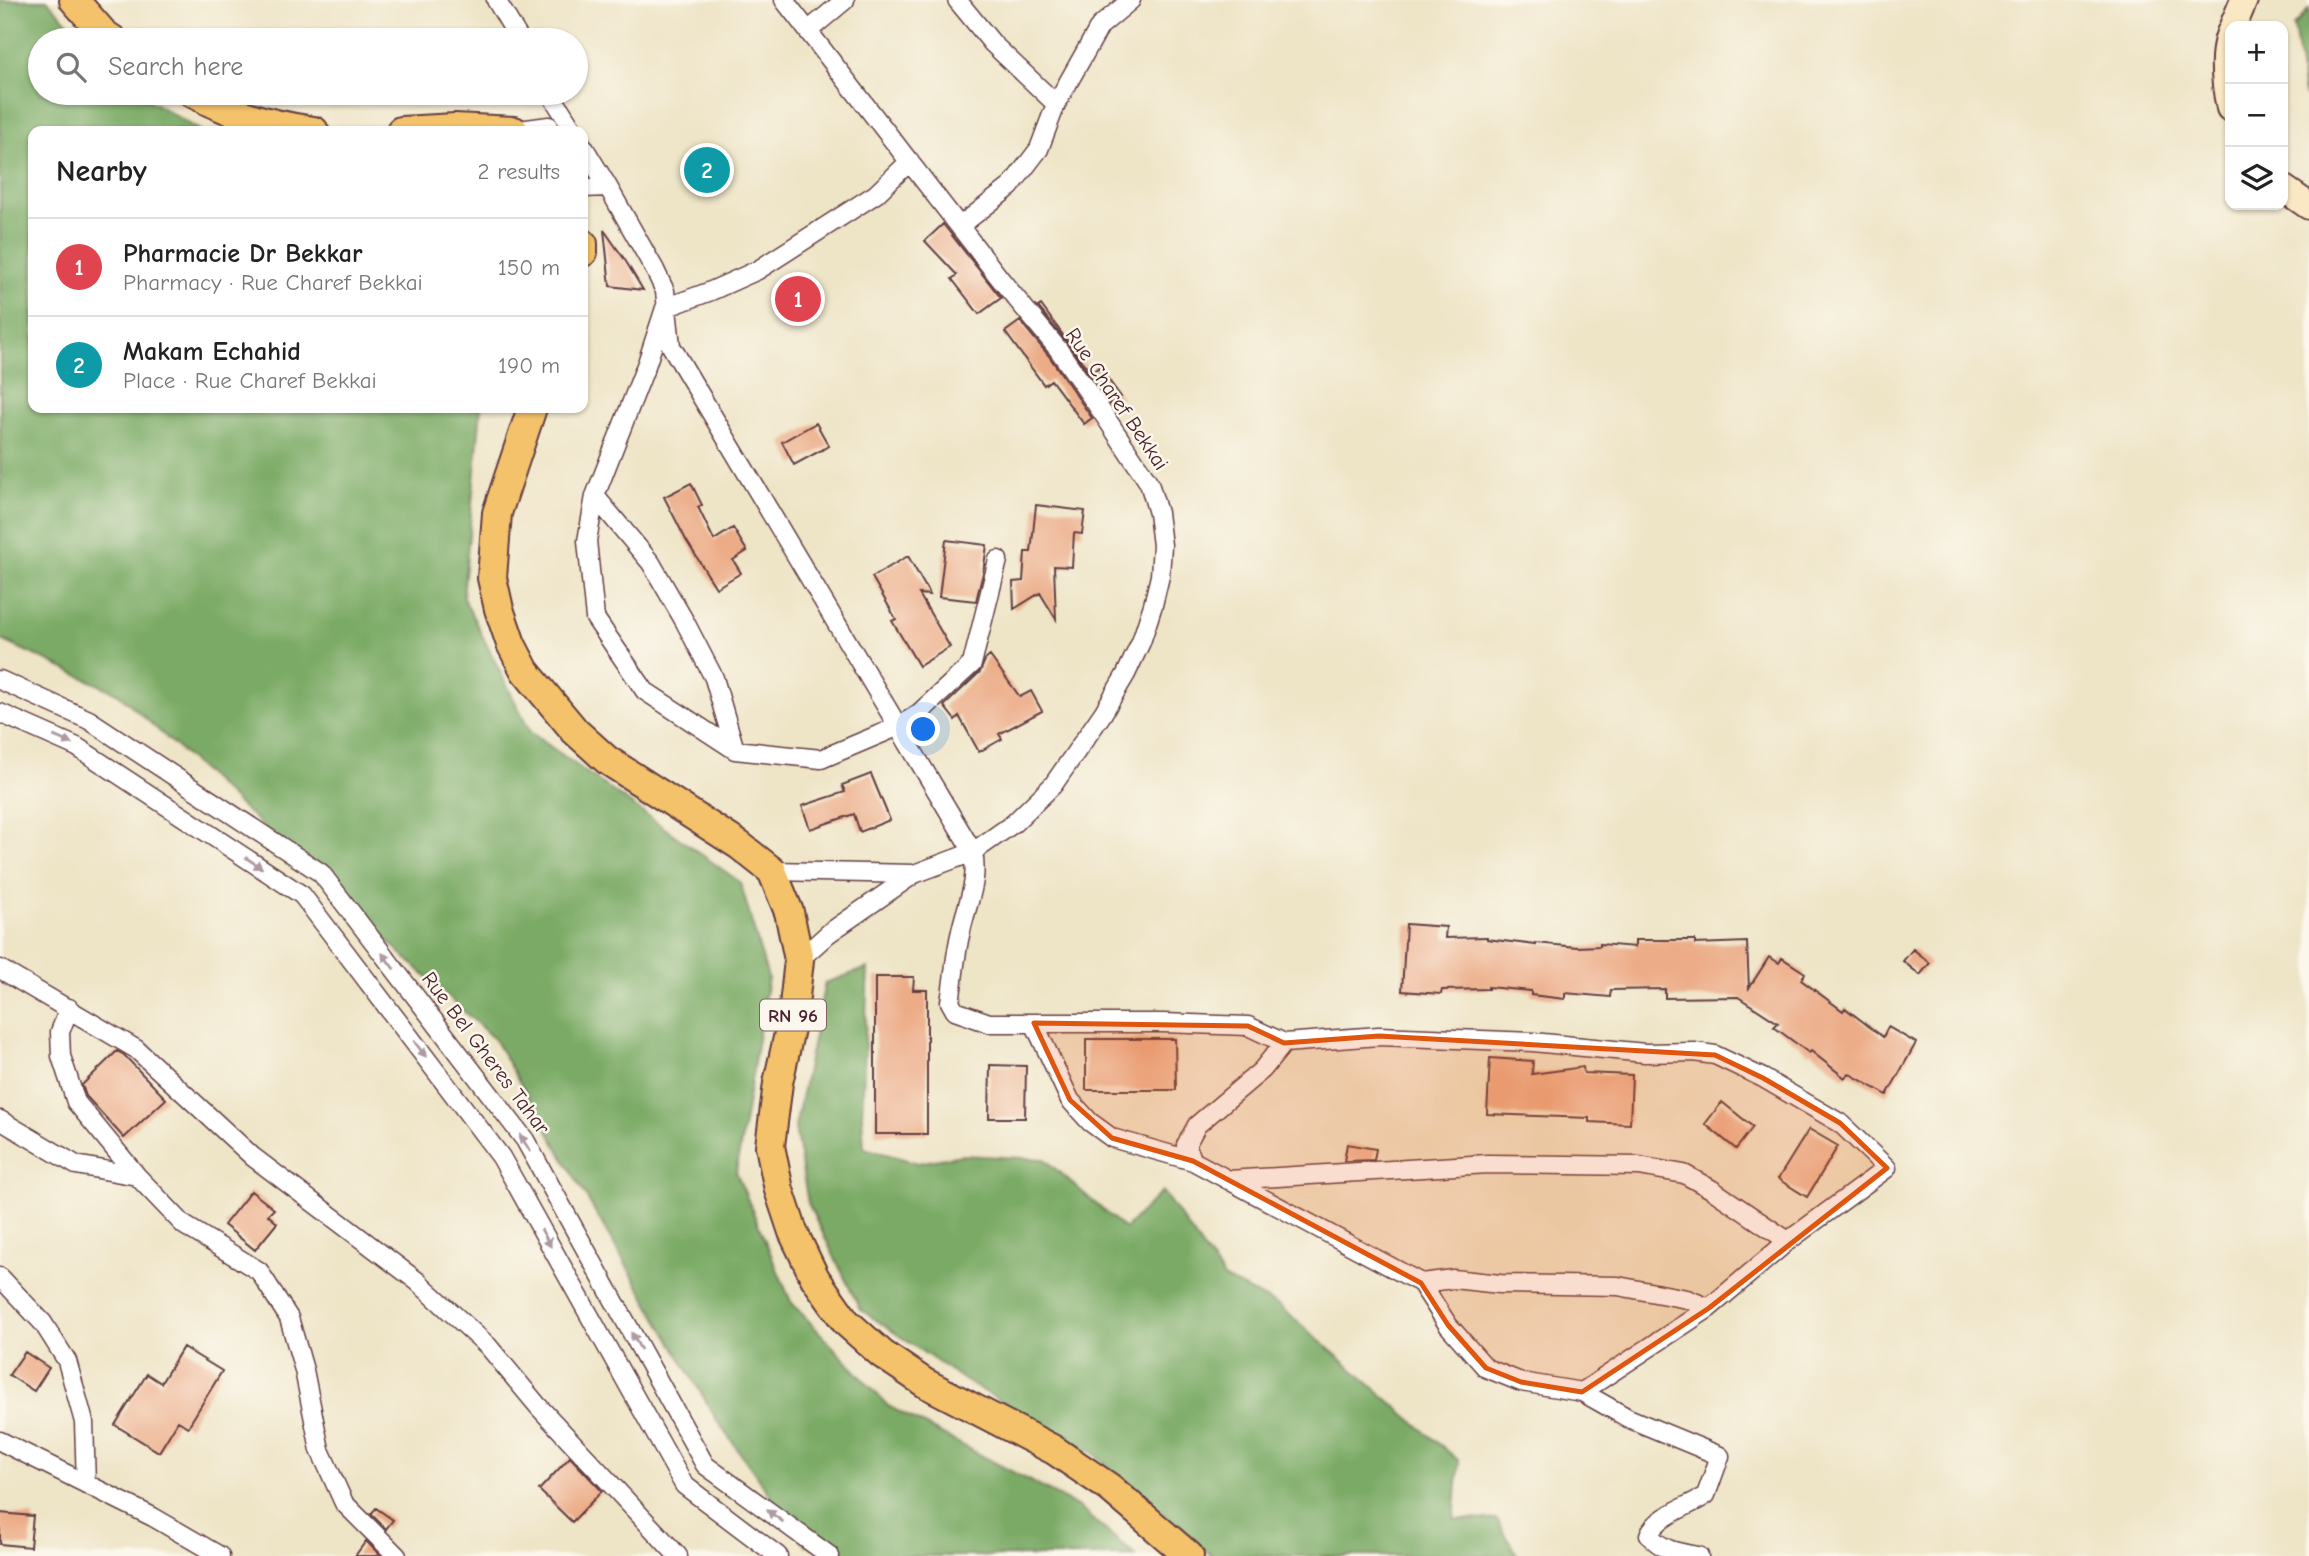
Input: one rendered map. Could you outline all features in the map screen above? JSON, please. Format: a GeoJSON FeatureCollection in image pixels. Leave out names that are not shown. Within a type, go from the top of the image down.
{"type":"FeatureCollection","features":[{"type":"Feature","properties":{"kind":"main road"},"geometry":{"type":"LineString","coordinates":[[74,0],[99,28]]}},
{"type":"Feature","properties":{"kind":"main road"},"geometry":{"type":"LineString","coordinates":[[2235,21],[2244,0]]}},
{"type":"Feature","properties":{"kind":"main road"},"geometry":{"type":"LineString","coordinates":[[215,105],[277,126]]}},
{"type":"Feature","properties":{"kind":"main road"},"geometry":{"type":"LineString","coordinates":[[2288,191],[2309,206]]}},
{"type":"Feature","properties":{"kind":"main road","name":"RN 96"},"geometry":{"type":"LineString","coordinates":[[530,413],[497,513],[492,578],[499,609],[511,644],[525,671],[575,731],[607,760],[739,845],[772,871],[789,912],[799,960],[793,1015],[778,1083],[770,1146],[779,1190],[793,1232],[815,1278],[846,1322],[882,1354],[925,1383],[1054,1450],[1110,1488],[1189,1556]]}},
{"type":"Feature","properties":{"kind":"street"},"geometry":{"type":"LineString","coordinates":[[496,0],[513,28]]}},
{"type":"Feature","properties":{"kind":"street","name":"Rue Charef Bekkai"},"geometry":{"type":"LineString","coordinates":[[772,871],[914,874],[973,852],[1014,823],[1053,785],[1103,713],[1126,674],[1141,642],[1160,576],[1162,545],[1158,513],[1149,483],[1106,418],[1058,349],[784,0]]}},
{"type":"Feature","properties":{"kind":"street"},"geometry":{"type":"LineString","coordinates":[[808,31],[845,0]]}},
{"type":"Feature","properties":{"kind":"street"},"geometry":{"type":"LineString","coordinates":[[957,0],[993,44],[1056,104]]}},
{"type":"Feature","properties":{"kind":"street"},"geometry":{"type":"LineString","coordinates":[[960,226],[1010,187],[1039,149],[1056,104],[1100,26],[1131,0]]}},
{"type":"Feature","properties":{"kind":"street"},"geometry":{"type":"LineString","coordinates":[[550,126],[553,105]]}},
{"type":"Feature","properties":{"kind":"street"},"geometry":{"type":"LineString","coordinates":[[558,105],[571,126]]}},
{"type":"Feature","properties":{"kind":"street"},"geometry":{"type":"LineString","coordinates":[[588,154],[656,270],[665,299],[671,346],[973,852],[976,870],[974,888],[960,933],[950,1002],[955,1011],[989,1023],[1248,1026],[1284,1043],[1379,1036],[1533,1042],[1645,1054],[1694,1052],[1715,1055],[1771,1082],[1840,1123],[1887,1168],[1788,1241],[1709,1308],[1583,1392]]}},
{"type":"Feature","properties":{"kind":"street"},"geometry":{"type":"LineString","coordinates":[[665,299],[684,301],[758,270],[876,194],[910,161]]}},
{"type":"Feature","properties":{"kind":"street"},"geometry":{"type":"LineString","coordinates":[[588,188],[608,187]]}},
{"type":"Feature","properties":{"kind":"street"},"geometry":{"type":"LineString","coordinates":[[665,299],[647,363],[595,496],[587,541],[595,618],[645,691],[735,750],[821,759],[897,727],[917,715],[972,664],[998,560]]}},
{"type":"Feature","properties":{"kind":"street"},"geometry":{"type":"LineString","coordinates":[[647,363],[671,346]]}},
{"type":"Feature","properties":{"kind":"street"},"geometry":{"type":"LineString","coordinates":[[595,496],[651,563],[685,622],[714,678],[735,750]]}},
{"type":"Feature","properties":{"kind":"street","name":"Rue Bel Gheres Tahar"},"geometry":{"type":"LineString","coordinates":[[0,680],[89,720],[321,873],[524,1140],[705,1465],[830,1556]]}},
{"type":"Feature","properties":{"kind":"street"},"geometry":{"type":"LineString","coordinates":[[0,713],[77,747],[302,895],[501,1157],[684,1485],[778,1556]]}},
{"type":"Feature","properties":{"kind":"street"},"geometry":{"type":"LineString","coordinates":[[888,891],[896,873]]}},
{"type":"Feature","properties":{"kind":"street"},"geometry":{"type":"LineString","coordinates":[[799,960],[829,933],[914,874]]}},
{"type":"Feature","properties":{"kind":"street"},"geometry":{"type":"LineString","coordinates":[[0,969],[135,1049],[253,1157],[427,1290],[488,1346],[538,1406],[678,1556]]}},
{"type":"Feature","properties":{"kind":"street"},"geometry":{"type":"LineString","coordinates":[[69,1008],[60,1032],[61,1056],[76,1102],[137,1176],[184,1225],[259,1271],[289,1318],[304,1370],[320,1450],[344,1503],[397,1556]]}},
{"type":"Feature","properties":{"kind":"street"},"geometry":{"type":"LineString","coordinates":[[1034,1023],[1070,1100],[1090,1122],[1112,1138],[1193,1161],[1421,1283],[1448,1325],[1486,1368],[1521,1382],[1583,1392],[1628,1418],[1720,1456],[1706,1495],[1665,1518],[1652,1528],[1649,1535],[1656,1544],[1674,1552],[1699,1556]]}},
{"type":"Feature","properties":{"kind":"street"},"geometry":{"type":"LineString","coordinates":[[1193,1161],[1186,1145],[1197,1125],[1262,1070],[1284,1043]]}},
{"type":"Feature","properties":{"kind":"street"},"geometry":{"type":"LineString","coordinates":[[0,1120],[76,1165],[137,1176]]}},
{"type":"Feature","properties":{"kind":"street"},"geometry":{"type":"LineString","coordinates":[[1225,1180],[1488,1164],[1639,1166],[1684,1174],[1788,1241]]}},
{"type":"Feature","properties":{"kind":"street"},"geometry":{"type":"LineString","coordinates":[[0,1277],[43,1323],[67,1361],[84,1422],[86,1484]]}},
{"type":"Feature","properties":{"kind":"street"},"geometry":{"type":"LineString","coordinates":[[1421,1283],[1452,1279],[1500,1284],[1618,1286],[1688,1298],[1709,1308]]}},
{"type":"Feature","properties":{"kind":"street"},"geometry":{"type":"LineString","coordinates":[[0,1441],[153,1517],[220,1556]]}},
{"type":"Feature","properties":{"kind":"highlighted area"},"geometry":{"type":"Polygon","coordinates":[[[1034,1023],[1248,1026],[1284,1043],[1379,1036],[1694,1052],[1715,1055],[1763,1078],[1840,1123],[1887,1168],[1709,1308],[1582,1392],[1521,1382],[1486,1368],[1448,1325],[1421,1283],[1193,1161],[1112,1138],[1070,1100],[1034,1023]]]}},
{"type":"Feature","properties":{"kind":"green space"},"geometry":{"type":"Polygon","coordinates":[[[0,0],[47,0],[73,28],[28,28],[28,105],[157,105],[193,126],[28,126],[28,413],[481,413],[463,597],[530,732],[740,882],[768,978],[736,1172],[791,1302],[888,1406],[1077,1506],[1136,1556],[834,1556],[806,1545],[718,1422],[494,1039],[119,694],[0,639],[0,0]]]}},
{"type":"Feature","properties":{"kind":"green space"},"geometry":{"type":"Polygon","coordinates":[[[2309,9],[2309,98],[2304,94],[2294,26],[2309,9]]]}},
{"type":"Feature","properties":{"kind":"green space"},"geometry":{"type":"Polygon","coordinates":[[[868,968],[862,1115],[864,1148],[918,1163],[961,1155],[1044,1159],[1125,1229],[1162,1191],[1225,1279],[1278,1305],[1459,1461],[1454,1519],[1497,1520],[1518,1556],[1212,1556],[1093,1453],[964,1380],[860,1309],[808,1203],[795,1127],[825,983],[868,968]]]}},
{"type":"Feature","properties":{"kind":"building"},"geometry":{"type":"Polygon","coordinates":[[[943,224],[1001,298],[979,314],[952,279],[957,275],[925,241],[943,224]]]}},
{"type":"Feature","properties":{"kind":"building"},"geometry":{"type":"Polygon","coordinates":[[[604,230],[625,260],[643,290],[610,286],[604,230]]]}},
{"type":"Feature","properties":{"kind":"building"},"geometry":{"type":"Polygon","coordinates":[[[1041,305],[1091,373],[1099,367],[1121,397],[1110,404],[1038,307],[1041,305]]]}},
{"type":"Feature","properties":{"kind":"building"},"geometry":{"type":"Polygon","coordinates":[[[1020,321],[1049,356],[1092,418],[1084,424],[1051,380],[1044,385],[1005,332],[1020,321]]]}},
{"type":"Feature","properties":{"kind":"building"},"geometry":{"type":"Polygon","coordinates":[[[816,423],[829,446],[794,465],[782,442],[816,423]]]}},
{"type":"Feature","properties":{"kind":"building"},"geometry":{"type":"Polygon","coordinates":[[[691,483],[702,505],[698,507],[714,540],[733,528],[747,551],[733,560],[741,573],[716,588],[686,540],[664,497],[691,483]]]}},
{"type":"Feature","properties":{"kind":"building"},"geometry":{"type":"Polygon","coordinates":[[[1036,505],[1085,511],[1082,534],[1074,533],[1072,567],[1054,566],[1056,619],[1040,593],[1014,609],[1013,582],[1023,581],[1025,552],[1031,552],[1036,505]]]}},
{"type":"Feature","properties":{"kind":"building"},"geometry":{"type":"Polygon","coordinates":[[[946,540],[987,545],[976,601],[939,597],[946,540]]]}},
{"type":"Feature","properties":{"kind":"building"},"geometry":{"type":"Polygon","coordinates":[[[908,556],[930,595],[919,594],[950,647],[919,666],[892,621],[896,619],[872,577],[908,556]]]}},
{"type":"Feature","properties":{"kind":"building"},"geometry":{"type":"Polygon","coordinates":[[[990,656],[1020,697],[1031,691],[1042,711],[999,734],[1002,739],[979,752],[959,716],[955,720],[944,706],[980,672],[985,660],[990,656]]]}},
{"type":"Feature","properties":{"kind":"building"},"geometry":{"type":"Polygon","coordinates":[[[871,774],[890,820],[860,832],[854,814],[810,829],[802,806],[845,792],[842,785],[871,774]]]}},
{"type":"Feature","properties":{"kind":"building"},"geometry":{"type":"Polygon","coordinates":[[[1406,924],[1446,927],[1445,938],[1487,937],[1536,945],[1577,947],[1600,944],[1635,947],[1635,940],[1695,940],[1695,944],[1747,942],[1749,988],[1769,957],[1779,963],[1782,958],[1805,973],[1801,980],[1843,1011],[1845,1008],[1883,1037],[1888,1027],[1916,1043],[1887,1095],[1848,1073],[1845,1078],[1774,1027],[1778,1023],[1738,997],[1665,998],[1665,989],[1611,990],[1610,997],[1565,993],[1565,999],[1531,995],[1531,991],[1488,987],[1442,990],[1441,994],[1402,991],[1406,924]]]}},
{"type":"Feature","properties":{"kind":"building"},"geometry":{"type":"Polygon","coordinates":[[[1913,949],[1930,963],[1920,975],[1903,961],[1913,949]]]}},
{"type":"Feature","properties":{"kind":"building"},"geometry":{"type":"Polygon","coordinates":[[[875,977],[914,977],[913,990],[927,990],[927,1134],[875,1134],[875,977]]]}},
{"type":"Feature","properties":{"kind":"building"},"geometry":{"type":"Polygon","coordinates":[[[1086,1039],[1175,1039],[1176,1090],[1086,1090],[1086,1039]]]}},
{"type":"Feature","properties":{"kind":"building"},"geometry":{"type":"Polygon","coordinates":[[[117,1051],[166,1099],[124,1138],[86,1096],[82,1085],[117,1051]]]}},
{"type":"Feature","properties":{"kind":"building"},"geometry":{"type":"Polygon","coordinates":[[[1490,1058],[1533,1061],[1532,1074],[1583,1067],[1584,1073],[1632,1075],[1630,1124],[1589,1122],[1589,1118],[1487,1114],[1490,1058]]]}},
{"type":"Feature","properties":{"kind":"building"},"geometry":{"type":"Polygon","coordinates":[[[990,1065],[1026,1066],[1025,1118],[989,1118],[990,1065]]]}},
{"type":"Feature","properties":{"kind":"building"},"geometry":{"type":"Polygon","coordinates":[[[1722,1102],[1753,1127],[1736,1149],[1705,1124],[1722,1102]]]}},
{"type":"Feature","properties":{"kind":"building"},"geometry":{"type":"Polygon","coordinates":[[[1809,1129],[1838,1146],[1807,1197],[1778,1179],[1809,1129]]]}},
{"type":"Feature","properties":{"kind":"building"},"geometry":{"type":"Polygon","coordinates":[[[1347,1144],[1376,1149],[1374,1160],[1344,1161],[1347,1144]]]}},
{"type":"Feature","properties":{"kind":"building"},"geometry":{"type":"Polygon","coordinates":[[[251,1191],[274,1209],[268,1215],[277,1223],[255,1250],[224,1225],[251,1191]]]}},
{"type":"Feature","properties":{"kind":"building"},"geometry":{"type":"Polygon","coordinates":[[[183,1347],[222,1371],[188,1427],[178,1421],[159,1452],[115,1425],[147,1374],[161,1383],[183,1347]]]}},
{"type":"Feature","properties":{"kind":"building"},"geometry":{"type":"Polygon","coordinates":[[[25,1352],[49,1368],[34,1391],[9,1375],[25,1352]]]}},
{"type":"Feature","properties":{"kind":"building"},"geometry":{"type":"Polygon","coordinates":[[[570,1457],[602,1491],[572,1522],[539,1490],[570,1457]]]}},
{"type":"Feature","properties":{"kind":"building"},"geometry":{"type":"Polygon","coordinates":[[[376,1508],[393,1520],[386,1529],[371,1514],[376,1508]]]}},
{"type":"Feature","properties":{"kind":"building"},"geometry":{"type":"Polygon","coordinates":[[[0,1513],[33,1516],[30,1547],[0,1544],[0,1513]]]}},
{"type":"Feature","properties":{"kind":"building"},"geometry":{"type":"Polygon","coordinates":[[[366,1541],[381,1556],[355,1556],[366,1541]]]}},
{"type":"Feature","properties":{"kind":"place","name":"Makam Echahid"},"geometry":{"type":"Point","coordinates":[707,170]}},
{"type":"Feature","properties":{"kind":"place","name":"Pharmacie Dr Bekkar"},"geometry":{"type":"Point","coordinates":[798,299]}}]}
